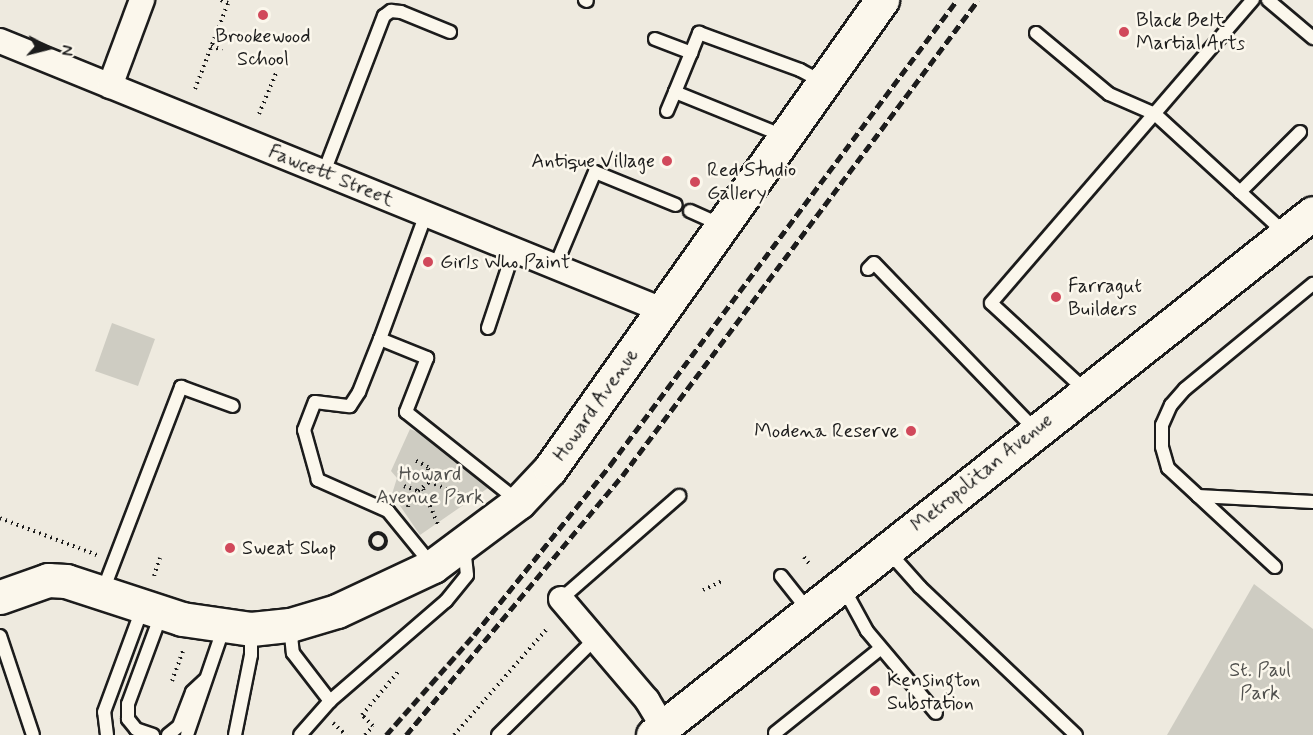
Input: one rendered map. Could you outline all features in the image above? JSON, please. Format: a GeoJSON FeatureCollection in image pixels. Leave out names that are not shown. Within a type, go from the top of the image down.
{"type":"FeatureCollection","features":[{"type":"Feature","properties":{"kind":"street"},"geometry":{"type":"LineString","coordinates":[[110,86],[141,0]]}},
{"type":"Feature","properties":{"kind":"street","name":"Howard Avenue"},"geometry":{"type":"LineString","coordinates":[[0,597],[48,580],[66,581],[168,621],[238,628],[290,624],[337,611],[433,566],[451,536],[519,502],[550,469],[882,0]]}},
{"type":"Feature","properties":{"kind":"street","name":"Fawcett Street"},"geometry":{"type":"LineString","coordinates":[[0,41],[662,310]]}},
{"type":"Feature","properties":{"kind":"street","name":"Metropolitan Avenue"},"geometry":{"type":"LineString","coordinates":[[661,732],[808,610],[1313,213]]}},
{"type":"Feature","properties":{"kind":"street"},"geometry":{"type":"LineString","coordinates":[[561,599],[647,700],[661,732]]}},
{"type":"Feature","properties":{"kind":"lane"},"geometry":{"type":"LineString","coordinates":[[1085,390],[992,303],[1252,0]]}},
{"type":"Feature","properties":{"kind":"lane"},"geometry":{"type":"LineString","coordinates":[[1268,0],[1313,38]]}},
{"type":"Feature","properties":{"kind":"lane"},"geometry":{"type":"LineString","coordinates":[[324,172],[384,16],[392,11],[401,12],[450,32]]}},
{"type":"Feature","properties":{"kind":"lane"},"geometry":{"type":"LineString","coordinates":[[667,111],[699,33],[800,70],[824,83]]}},
{"type":"Feature","properties":{"kind":"lane"},"geometry":{"type":"LineString","coordinates":[[1036,33],[1109,94],[1155,114],[1286,234]]}},
{"type":"Feature","properties":{"kind":"lane"},"geometry":{"type":"LineString","coordinates":[[655,39],[691,53]]}},
{"type":"Feature","properties":{"kind":"lane"},"geometry":{"type":"LineString","coordinates":[[675,92],[785,136]]}},
{"type":"Feature","properties":{"kind":"lane"},"geometry":{"type":"LineString","coordinates":[[1240,192],[1300,132]]}},
{"type":"Feature","properties":{"kind":"lane"},"geometry":{"type":"LineString","coordinates":[[555,267],[595,172],[675,205]]}},
{"type":"Feature","properties":{"kind":"lane"},"geometry":{"type":"LineString","coordinates":[[690,212],[723,226]]}},
{"type":"Feature","properties":{"kind":"lane"},"geometry":{"type":"LineString","coordinates":[[426,214],[359,392],[350,406],[315,402],[304,430],[318,480],[388,511],[433,566]]}},
{"type":"Feature","properties":{"kind":"lane"},"geometry":{"type":"LineString","coordinates":[[488,328],[514,250]]}},
{"type":"Feature","properties":{"kind":"lane"},"geometry":{"type":"LineString","coordinates":[[868,269],[874,263],[1035,430]]}},
{"type":"Feature","properties":{"kind":"lane"},"geometry":{"type":"LineString","coordinates":[[1275,567],[1168,468],[1162,447],[1162,425],[1171,405],[1185,389],[1313,284]]}},
{"type":"Feature","properties":{"kind":"lane"},"geometry":{"type":"LineString","coordinates":[[380,339],[427,358],[406,412],[519,502]]}},
{"type":"Feature","properties":{"kind":"lane"},"geometry":{"type":"LineString","coordinates":[[102,594],[181,387],[233,406]]}},
{"type":"Feature","properties":{"kind":"lane"},"geometry":{"type":"LineString","coordinates":[[561,599],[679,496]]}},
{"type":"Feature","properties":{"kind":"lane"},"geometry":{"type":"LineString","coordinates":[[1198,496],[1313,502]]}},
{"type":"Feature","properties":{"kind":"lane"},"geometry":{"type":"LineString","coordinates":[[300,735],[330,701],[446,601],[467,575],[451,536]]}},
{"type":"Feature","properties":{"kind":"lane"},"geometry":{"type":"LineString","coordinates":[[887,549],[928,595],[1076,735]]}},
{"type":"Feature","properties":{"kind":"lane"},"geometry":{"type":"LineString","coordinates":[[782,576],[808,610]]}},
{"type":"Feature","properties":{"kind":"lane"},"geometry":{"type":"LineString","coordinates":[[842,585],[880,649],[936,713]]}},
{"type":"Feature","properties":{"kind":"lane"},"geometry":{"type":"LineString","coordinates":[[107,735],[104,712],[168,621]]}},
{"type":"Feature","properties":{"kind":"lane"},"geometry":{"type":"LineString","coordinates":[[153,735],[136,729],[128,720],[128,704],[168,621]]}},
{"type":"Feature","properties":{"kind":"lane"},"geometry":{"type":"LineString","coordinates":[[290,624],[293,653],[330,701]]}},
{"type":"Feature","properties":{"kind":"lane"},"geometry":{"type":"LineString","coordinates":[[187,735],[207,678],[238,628]]}},
{"type":"Feature","properties":{"kind":"lane"},"geometry":{"type":"LineString","coordinates":[[235,735],[251,655],[238,628]]}},
{"type":"Feature","properties":{"kind":"lane"},"geometry":{"type":"LineString","coordinates":[[0,636],[33,735]]}},
{"type":"Feature","properties":{"kind":"lane"},"geometry":{"type":"LineString","coordinates":[[498,735],[595,639]]}},
{"type":"Feature","properties":{"kind":"lane"},"geometry":{"type":"LineString","coordinates":[[775,733],[880,649]]}},
{"type":"Feature","properties":{"kind":"lane"},"geometry":{"type":"LineString","coordinates":[[168,735],[179,726],[192,692],[207,678]]}},
{"type":"Feature","properties":{"kind":"path"},"geometry":{"type":"LineString","coordinates":[[221,0],[228,3]]}},
{"type":"Feature","properties":{"kind":"path"},"geometry":{"type":"LineString","coordinates":[[195,89],[228,3],[233,0]]}},
{"type":"Feature","properties":{"kind":"path"},"geometry":{"type":"LineString","coordinates":[[212,46],[222,50]]}},
{"type":"Feature","properties":{"kind":"path"},"geometry":{"type":"LineString","coordinates":[[259,114],[277,71]]}},
{"type":"Feature","properties":{"kind":"path"},"geometry":{"type":"LineString","coordinates":[[404,486],[411,490],[423,489],[429,482],[428,467],[415,459]]}},
{"type":"Feature","properties":{"kind":"path"},"geometry":{"type":"LineString","coordinates":[[429,482],[480,502]]}},
{"type":"Feature","properties":{"kind":"path"},"geometry":{"type":"LineString","coordinates":[[423,489],[451,536]]}},
{"type":"Feature","properties":{"kind":"path"},"geometry":{"type":"LineString","coordinates":[[407,511],[411,490]]}},
{"type":"Feature","properties":{"kind":"path"},"geometry":{"type":"LineString","coordinates":[[0,518],[99,555]]}},
{"type":"Feature","properties":{"kind":"path"},"geometry":{"type":"LineString","coordinates":[[374,534],[384,535],[386,543],[383,551],[372,546],[374,534]]}},
{"type":"Feature","properties":{"kind":"path"},"geometry":{"type":"LineString","coordinates":[[804,557],[810,565]]}},
{"type":"Feature","properties":{"kind":"path"},"geometry":{"type":"LineString","coordinates":[[154,576],[160,558]]}},
{"type":"Feature","properties":{"kind":"path"},"geometry":{"type":"LineString","coordinates":[[703,590],[722,581]]}},
{"type":"Feature","properties":{"kind":"path"},"geometry":{"type":"LineString","coordinates":[[168,621],[172,681]]}},
{"type":"Feature","properties":{"kind":"path"},"geometry":{"type":"LineString","coordinates":[[454,735],[546,630]]}},
{"type":"Feature","properties":{"kind":"path"},"geometry":{"type":"LineString","coordinates":[[365,735],[373,726],[362,715],[398,672]]}},
{"type":"Feature","properties":{"kind":"path"},"geometry":{"type":"LineString","coordinates":[[333,723],[346,735]]}},
{"type":"Feature","properties":{"kind":"green space"},"geometry":{"type":"Polygon","coordinates":[[[112,323],[155,339],[138,386],[95,371],[112,323]]]}},
{"type":"Feature","properties":{"kind":"green space","name":"Howard Avenue Park"},"geometry":{"type":"Polygon","coordinates":[[[410,429],[427,436],[488,488],[420,535],[392,494],[397,478],[391,471],[410,429]]]}},
{"type":"Feature","properties":{"kind":"green space","name":"St. Paul Park"},"geometry":{"type":"Polygon","coordinates":[[[1254,584],[1313,629],[1313,735],[1167,735],[1254,584]]]}},
{"type":"Feature","properties":{"kind":"railway"},"geometry":{"type":"LineString","coordinates":[[386,735],[474,635],[610,465],[957,0]]}},
{"type":"Feature","properties":{"kind":"railway"},"geometry":{"type":"LineString","coordinates":[[406,735],[622,476],[978,0]]}},
{"type":"Feature","properties":{"kind":"place","name":"Brookewood School"},"geometry":{"type":"Point","coordinates":[263,15]}},
{"type":"Feature","properties":{"kind":"place","name":"Black Belt Martial Arts"},"geometry":{"type":"Point","coordinates":[1124,32]}},
{"type":"Feature","properties":{"kind":"place","name":"Antique Village"},"geometry":{"type":"Point","coordinates":[667,161]}},
{"type":"Feature","properties":{"kind":"place","name":"Red Studio Gallery"},"geometry":{"type":"Point","coordinates":[695,182]}},
{"type":"Feature","properties":{"kind":"place","name":"Girls Who Paint"},"geometry":{"type":"Point","coordinates":[428,262]}},
{"type":"Feature","properties":{"kind":"place","name":"Farragut Builders"},"geometry":{"type":"Point","coordinates":[1056,297]}},
{"type":"Feature","properties":{"kind":"place","name":"Modena Reserve"},"geometry":{"type":"Point","coordinates":[911,431]}},
{"type":"Feature","properties":{"kind":"place","name":"Sweat Shop"},"geometry":{"type":"Point","coordinates":[230,548]}},
{"type":"Feature","properties":{"kind":"place","name":"Kensington Substation"},"geometry":{"type":"Point","coordinates":[875,691]}}]}
